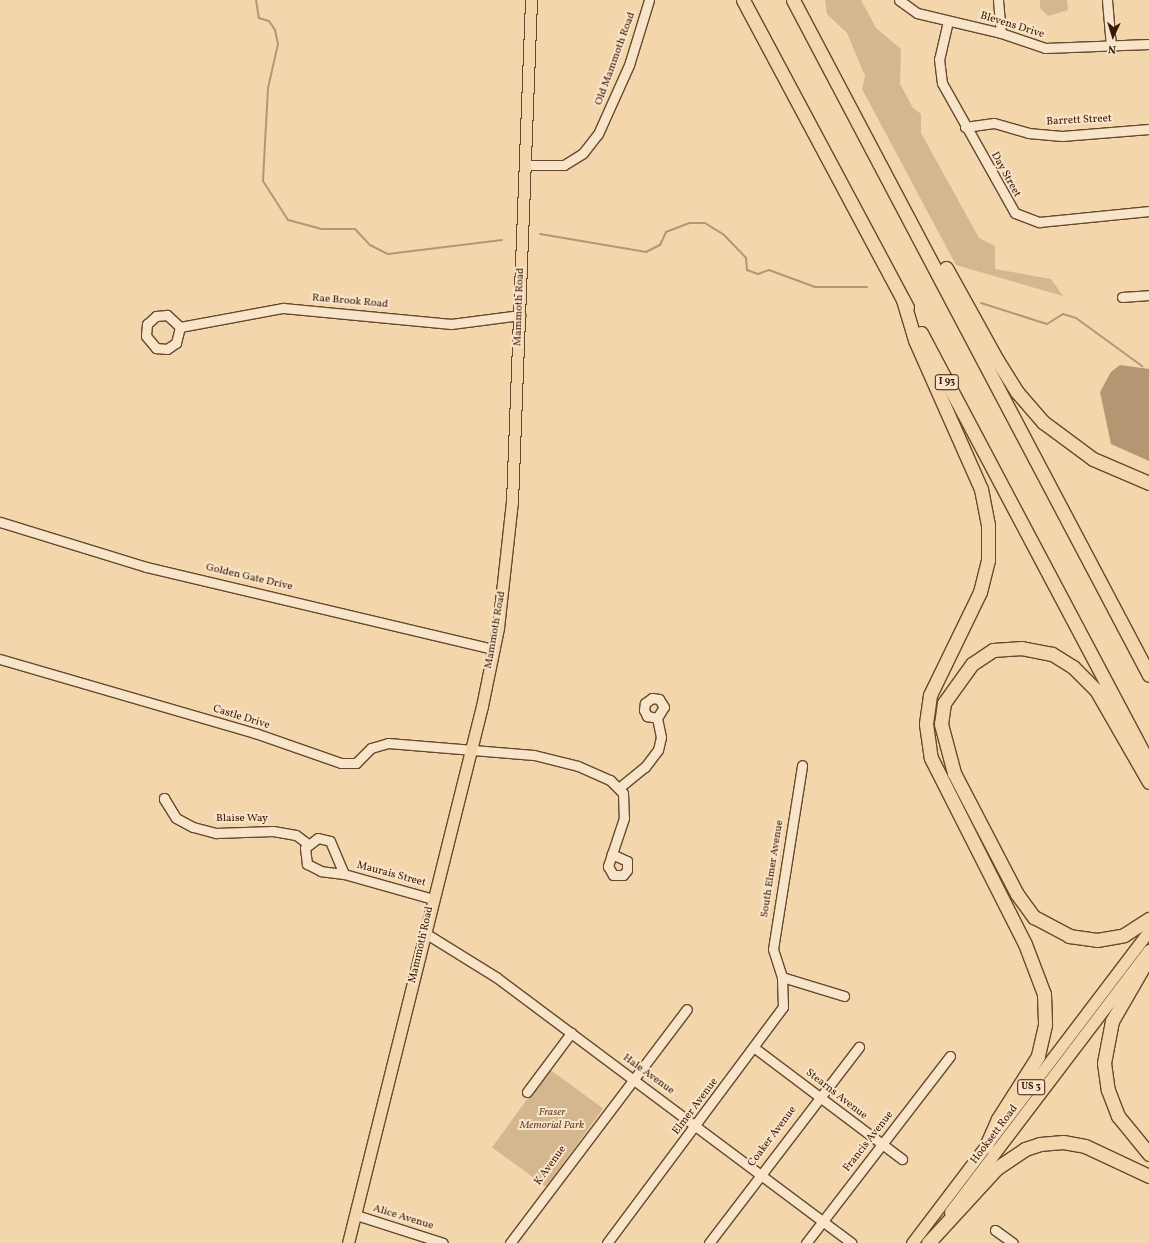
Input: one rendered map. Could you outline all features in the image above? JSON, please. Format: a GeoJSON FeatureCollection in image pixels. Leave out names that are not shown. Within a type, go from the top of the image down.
{"type":"FeatureCollection","features":[{"type":"Feature","properties":{"kind":"highway","name":"I 93"},"geometry":{"type":"LineString","coordinates":[[743,0],[1149,764]]}},
{"type":"Feature","properties":{"kind":"highway"},"geometry":{"type":"LineString","coordinates":[[793,0],[899,197],[1149,675]]}},
{"type":"Feature","properties":{"kind":"highway"},"geometry":{"type":"LineString","coordinates":[[899,197],[938,254],[997,360],[1029,407],[1075,448],[1109,467],[1149,483]]}},
{"type":"Feature","properties":{"kind":"highway"},"geometry":{"type":"LineString","coordinates":[[903,300],[915,340],[982,488],[988,526],[988,560],[980,592],[930,695],[926,724],[931,758],[1025,944],[1044,994],[1045,1025],[1038,1056],[998,1119],[986,1146]]}},
{"type":"Feature","properties":{"kind":"highway"},"geometry":{"type":"LineString","coordinates":[[1149,782],[1096,690],[1073,666],[1052,654],[1022,648],[993,650],[972,664],[944,703],[941,724],[954,773],[1017,894],[1034,916],[1069,936],[1097,940],[1124,935],[1149,919]]}},
{"type":"Feature","properties":{"kind":"highway"},"geometry":{"type":"LineString","coordinates":[[1149,957],[1112,1021],[1104,1063],[1108,1090],[1118,1116],[1149,1154]]}},
{"type":"Feature","properties":{"kind":"highway"},"geometry":{"type":"LineString","coordinates":[[927,1243],[997,1168],[1020,1152],[1040,1144],[1063,1142],[1085,1146],[1149,1176]]}},
{"type":"Feature","properties":{"kind":"main road","name":"Mammoth Road"},"geometry":{"type":"LineString","coordinates":[[348,1243],[356,1216],[471,750],[494,649],[512,502],[526,165],[531,0]]}},
{"type":"Feature","properties":{"kind":"main road","name":"Hooksett Road"},"geometry":{"type":"LineString","coordinates":[[912,1243],[1149,931]]}},
{"type":"Feature","properties":{"kind":"main road","name":"Hooksett Road"},"geometry":{"type":"LineString","coordinates":[[927,1243],[1149,950]]}},
{"type":"Feature","properties":{"kind":"street","name":"Old Mammoth Road"},"geometry":{"type":"LineString","coordinates":[[526,165],[554,167],[568,163],[583,154],[598,134],[629,65],[649,0]]}},
{"type":"Feature","properties":{"kind":"street","name":"Blevens Drive"},"geometry":{"type":"LineString","coordinates":[[899,0],[910,11],[1001,33],[1045,48],[1111,47],[1149,44]]}},
{"type":"Feature","properties":{"kind":"street"},"geometry":{"type":"LineString","coordinates":[[998,0],[1001,33]]}},
{"type":"Feature","properties":{"kind":"street"},"geometry":{"type":"LineString","coordinates":[[1107,0],[1111,47]]}},
{"type":"Feature","properties":{"kind":"street","name":"Day Street"},"geometry":{"type":"LineString","coordinates":[[948,21],[938,71],[965,127],[1008,205],[1026,219],[1049,222],[1149,211]]}},
{"type":"Feature","properties":{"kind":"street","name":"Barrett Street"},"geometry":{"type":"LineString","coordinates":[[965,127],[994,123],[1050,136],[1149,129]]}},
{"type":"Feature","properties":{"kind":"street"},"geometry":{"type":"LineString","coordinates":[[1122,297],[1149,294]]}},
{"type":"Feature","properties":{"kind":"street","name":"Rae Brook Road"},"geometry":{"type":"LineString","coordinates":[[180,327],[283,308],[451,324],[520,315]]}},
{"type":"Feature","properties":{"kind":"street","name":"Golden Gate Drive"},"geometry":{"type":"LineString","coordinates":[[0,522],[146,567],[494,649]]}},
{"type":"Feature","properties":{"kind":"street","name":"Castle Drive"},"geometry":{"type":"LineString","coordinates":[[0,659],[255,734],[341,763],[356,764],[379,744],[471,750],[556,760],[602,776],[620,787]]}},
{"type":"Feature","properties":{"kind":"street"},"geometry":{"type":"LineString","coordinates":[[612,854],[626,806],[620,787],[645,767],[658,750],[661,737],[657,718]]}},
{"type":"Feature","properties":{"kind":"street","name":"South Elmer Avenue"},"geometry":{"type":"LineString","coordinates":[[782,977],[774,957],[774,941],[802,765]]}},
{"type":"Feature","properties":{"kind":"street","name":"Blaise Way"},"geometry":{"type":"LineString","coordinates":[[176,818],[193,827],[216,832],[273,831],[296,835],[308,844]]}},
{"type":"Feature","properties":{"kind":"street","name":"Maurais Street"},"geometry":{"type":"LineString","coordinates":[[344,874],[330,841],[318,838],[308,844],[304,854],[307,864],[321,871],[344,874],[433,899]]}},
{"type":"Feature","properties":{"kind":"street","name":"Hale Avenue"},"geometry":{"type":"LineString","coordinates":[[425,933],[461,952],[761,1172],[852,1243]]}},
{"type":"Feature","properties":{"kind":"street"},"geometry":{"type":"LineString","coordinates":[[782,977],[844,996]]}},
{"type":"Feature","properties":{"kind":"street","name":"Elmer Avenue"},"geometry":{"type":"LineString","coordinates":[[608,1243],[756,1049],[783,1007],[782,977]]}},
{"type":"Feature","properties":{"kind":"street","name":"K Avenue"},"geometry":{"type":"LineString","coordinates":[[510,1243],[687,1009]]}},
{"type":"Feature","properties":{"kind":"street"},"geometry":{"type":"LineString","coordinates":[[527,1092],[572,1033]]}},
{"type":"Feature","properties":{"kind":"street","name":"Coaker Avenue"},"geometry":{"type":"LineString","coordinates":[[709,1243],[818,1097],[859,1047]]}},
{"type":"Feature","properties":{"kind":"street","name":"Stearns Avenue"},"geometry":{"type":"LineString","coordinates":[[756,1049],[881,1145],[902,1159]]}},
{"type":"Feature","properties":{"kind":"street","name":"Francis Avenue"},"geometry":{"type":"LineString","coordinates":[[806,1243],[950,1056]]}},
{"type":"Feature","properties":{"kind":"street","name":"Alice Avenue"},"geometry":{"type":"LineString","coordinates":[[356,1216],[443,1243]]}},
{"type":"Feature","properties":{"kind":"street"},"geometry":{"type":"LineString","coordinates":[[995,1230],[1013,1243]]}},
{"type":"Feature","properties":{"kind":"green space"},"geometry":{"type":"Polygon","coordinates":[[[825,0],[861,0],[876,28],[901,49],[900,84],[913,108],[921,114],[921,133],[979,238],[995,246],[995,269],[1051,279],[1063,296],[956,265],[862,89],[865,76],[847,33],[827,14],[825,0]]]}},
{"type":"Feature","properties":{"kind":"green space"},"geometry":{"type":"Polygon","coordinates":[[[1040,0],[1067,0],[1068,10],[1048,16],[1040,8],[1040,0]]]}},
{"type":"Feature","properties":{"kind":"green space","name":"Fraser Memorial Park"},"geometry":{"type":"Polygon","coordinates":[[[549,1069],[603,1108],[546,1187],[492,1147],[549,1069]]]}},
{"type":"Feature","properties":{"kind":"shaded area"},"geometry":{"type":"Polygon","coordinates":[[[1120,365],[1149,369],[1149,461],[1111,444],[1100,392],[1111,372],[1120,365]]]}},
{"type":"Feature","properties":{"kind":"waterway"},"geometry":{"type":"LineString","coordinates":[[256,0],[259,18],[269,21],[275,30],[278,44],[268,88],[263,181],[288,220],[321,229],[355,229],[370,245],[388,254],[502,240]]}},
{"type":"Feature","properties":{"kind":"waterway"},"geometry":{"type":"LineString","coordinates":[[540,234],[646,252],[660,245],[666,232],[689,223],[705,223],[724,235],[746,258],[747,270],[758,274],[769,270],[815,287],[867,287]]}},
{"type":"Feature","properties":{"kind":"waterway"},"geometry":{"type":"LineString","coordinates":[[981,303],[1047,324],[1063,314],[1076,318],[1142,366]]}}]}
